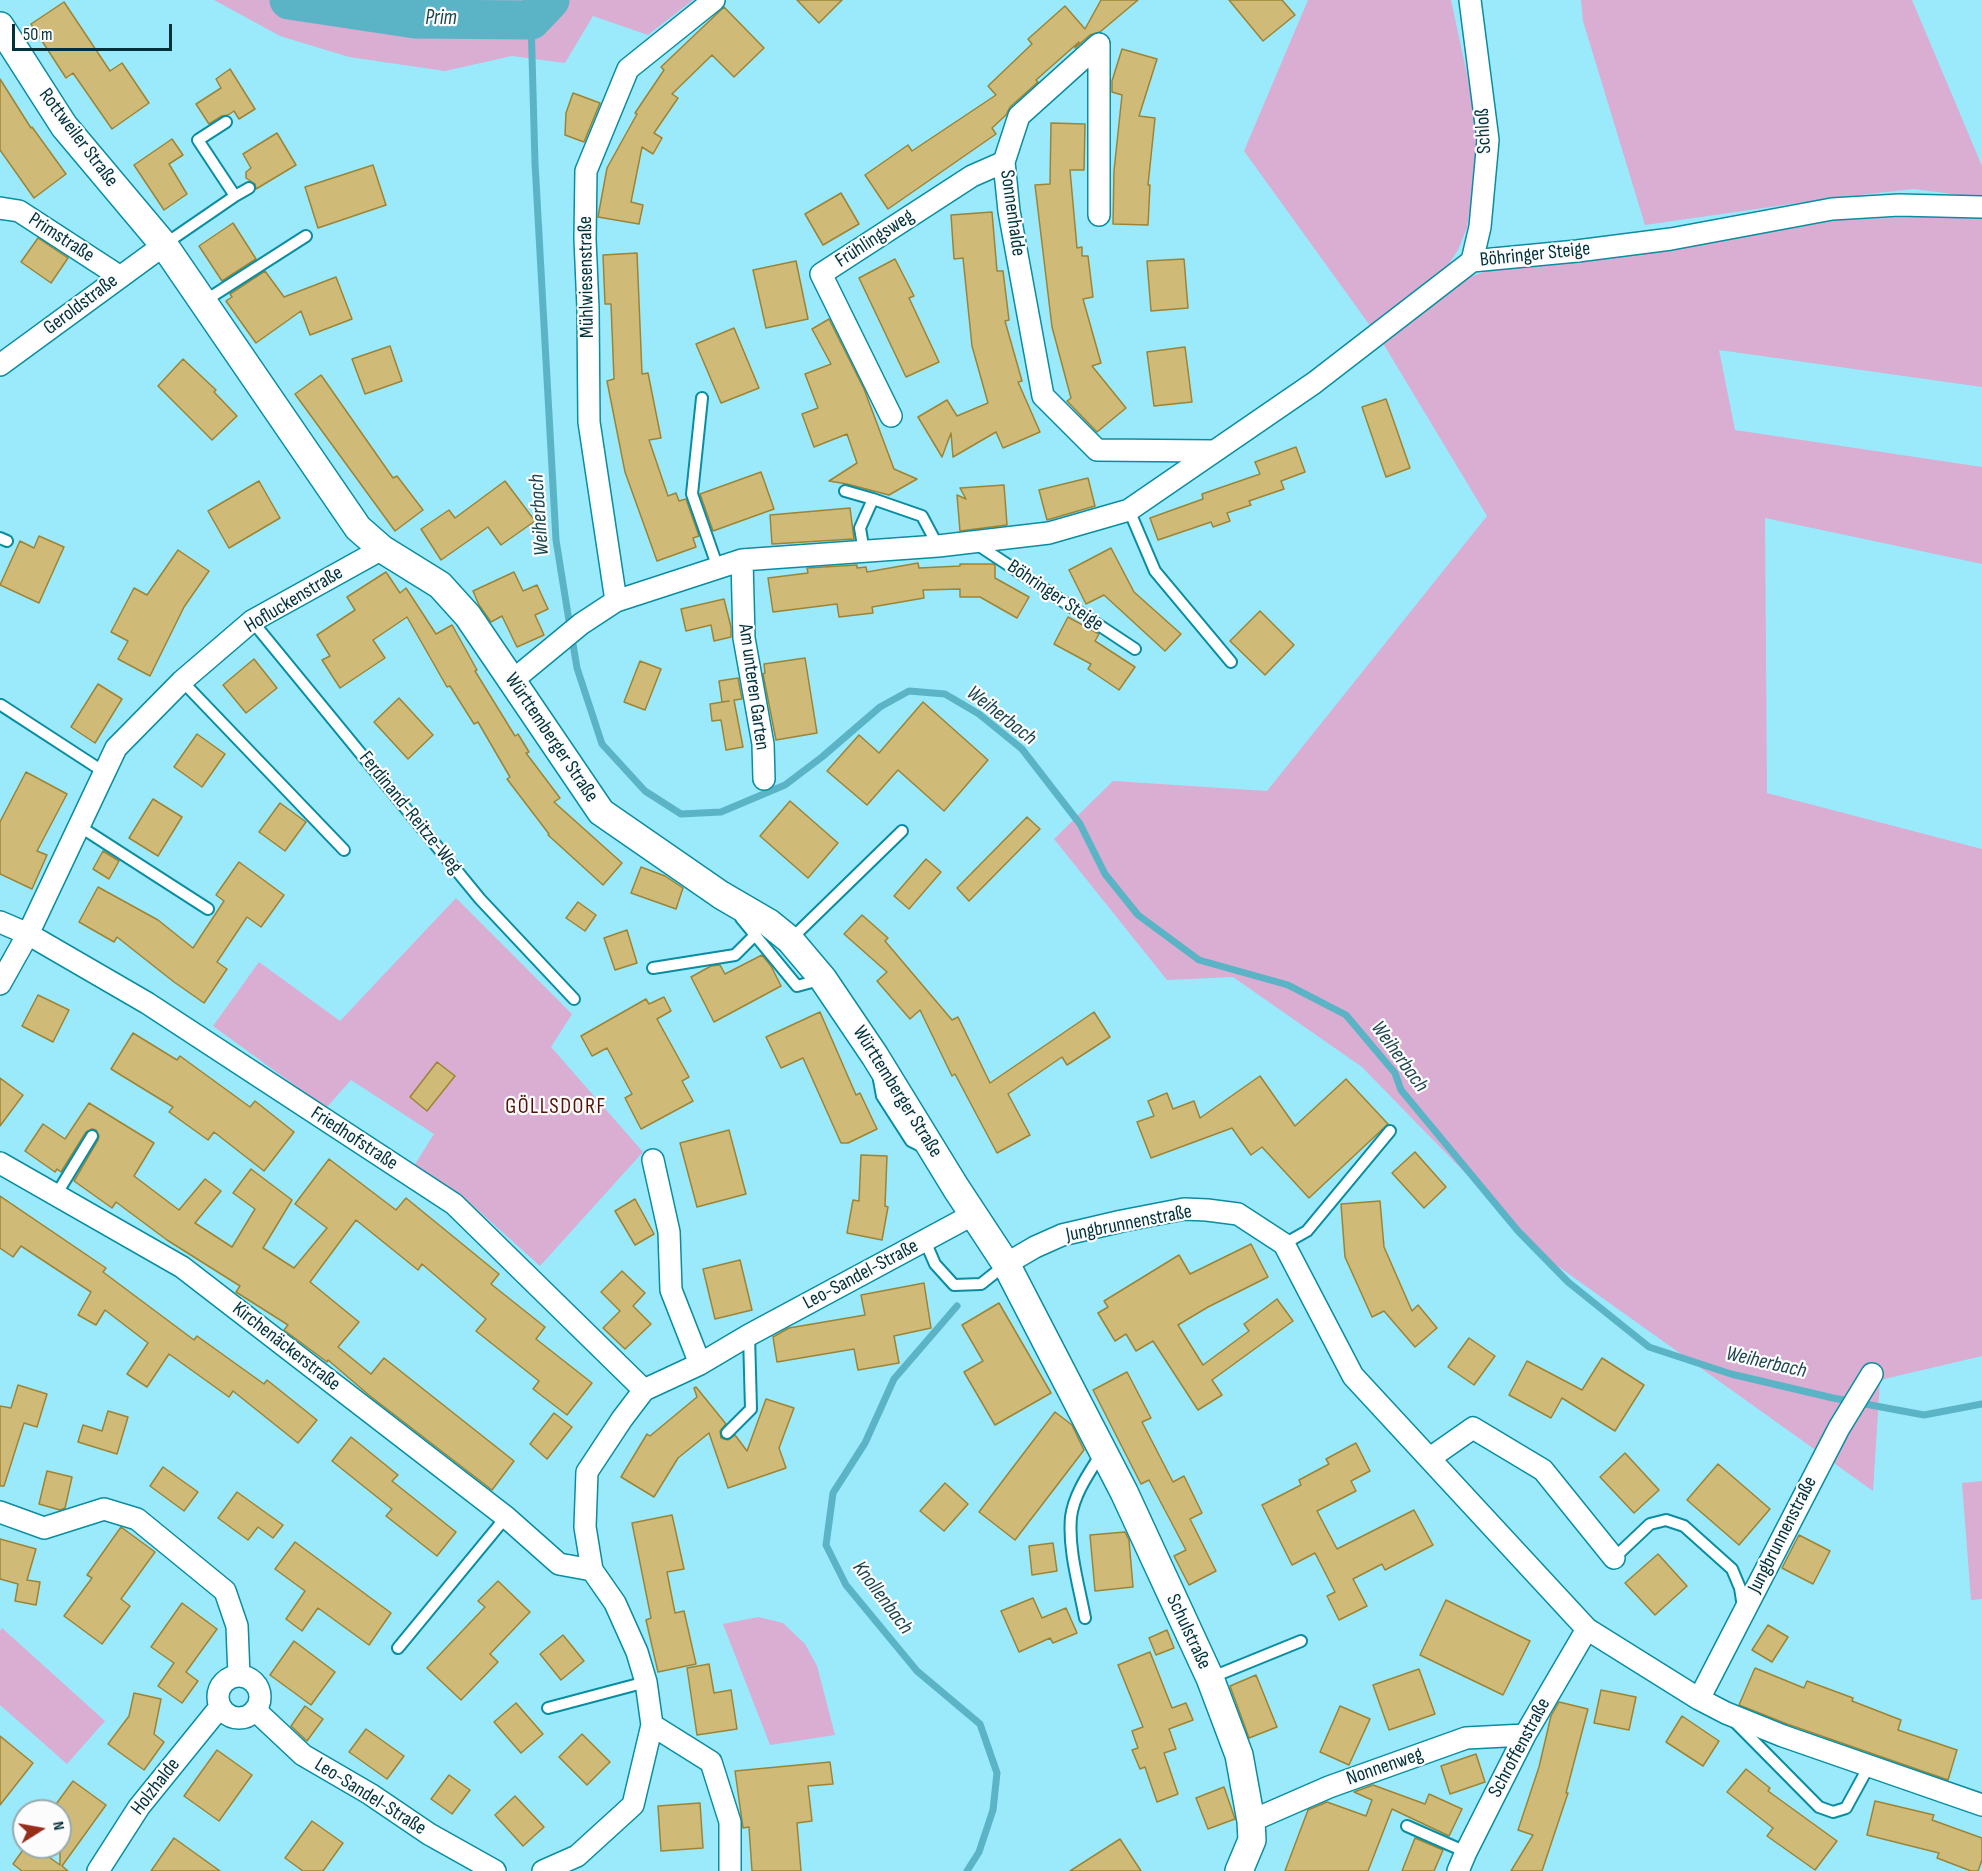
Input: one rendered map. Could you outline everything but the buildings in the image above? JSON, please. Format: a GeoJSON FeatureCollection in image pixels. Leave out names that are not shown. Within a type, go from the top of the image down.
{"type":"FeatureCollection","features":[{"type":"Feature","properties":{"kind":"street","name":"Mühlwiesenstraße"},"geometry":{"type":"LineString","coordinates":[[616,601],[589,422],[585,239],[586,171],[627,69],[714,0]]}},
{"type":"Feature","properties":{"kind":"street","name":"Schloß"},"geometry":{"type":"LineString","coordinates":[[1470,0],[1488,140],[1480,226],[1472,261]]}},
{"type":"Feature","properties":{"kind":"street","name":"Rottweiler Straße"},"geometry":{"type":"LineString","coordinates":[[0,26],[64,126],[164,245]]}},
{"type":"Feature","properties":{"kind":"street","name":"Sonnenhalde"},"geometry":{"type":"LineString","coordinates":[[1099,215],[1099,44],[1019,116],[1004,162],[1009,211],[1043,396],[1097,450],[1214,451]]}},
{"type":"Feature","properties":{"kind":"street","name":"Frühlingsweg"},"geometry":{"type":"LineString","coordinates":[[891,416],[821,274],[972,176],[1004,162]]}},
{"type":"Feature","properties":{"kind":"street","name":"Böhringer Steige"},"geometry":{"type":"LineString","coordinates":[[512,681],[547,650],[616,601],[742,560],[975,543],[1049,533],[1129,510],[1314,383],[1472,261],[1671,239],[1832,209],[1899,205],[1982,207]]}},
{"type":"Feature","properties":{"kind":"street","name":"Primstraße"},"geometry":{"type":"LineString","coordinates":[[0,208],[19,211],[119,276]]}},
{"type":"Feature","properties":{"kind":"street","name":"Geroldstraße"},"geometry":{"type":"LineString","coordinates":[[0,365],[164,245]]}},
{"type":"Feature","properties":{"kind":"street","name":"Württemberger Straße"},"geometry":{"type":"LineString","coordinates":[[164,245],[358,528],[382,549],[440,585],[468,616],[601,812],[721,895],[769,923],[790,940],[823,980],[875,1056],[1006,1264]]}},
{"type":"Feature","properties":{"kind":"street","name":"Hofluckenstraße"},"geometry":{"type":"LineString","coordinates":[[0,984],[28,934],[116,748],[182,681],[252,621],[382,549]]}},
{"type":"Feature","properties":{"kind":"street","name":"Am unteren Garten"},"geometry":{"type":"LineString","coordinates":[[742,560],[744,638],[763,744],[764,779]]}},
{"type":"Feature","properties":{"kind":"street","name":"Friedhofstraße"},"geometry":{"type":"LineString","coordinates":[[0,922],[28,934],[147,1003],[454,1204],[644,1390]]}},
{"type":"Feature","properties":{"kind":"street"},"geometry":{"type":"LineString","coordinates":[[653,1160],[669,1232],[671,1290],[700,1364]]}},
{"type":"Feature","properties":{"kind":"street","name":"Kirchenäckerstraße"},"geometry":{"type":"LineString","coordinates":[[0,1163],[182,1267],[506,1516],[559,1564],[592,1570]]}},
{"type":"Feature","properties":{"kind":"street","name":"Jungbrunnenstraße"},"geometry":{"type":"LineString","coordinates":[[1006,1264],[1062,1235],[1122,1221],[1184,1209],[1238,1214],[1284,1244],[1353,1376],[1587,1629],[1699,1699],[1726,1713],[1783,1736],[1982,1805]]}},
{"type":"Feature","properties":{"kind":"street","name":"Leo-Sandel-Straße"},"geometry":{"type":"LineString","coordinates":[[543,1871],[577,1856],[633,1805],[652,1725],[646,1682],[637,1652],[615,1603],[592,1570],[585,1527],[587,1472],[644,1390],[700,1364],[749,1335],[974,1214]]}},
{"type":"Feature","properties":{"kind":"street","name":"Schulstraße"},"geometry":{"type":"LineString","coordinates":[[1006,1264],[1124,1492],[1210,1678],[1239,1755],[1251,1821],[1252,1840],[1239,1871]]}},
{"type":"Feature","properties":{"kind":"street","name":"Jungbrunnenstraße"},"geometry":{"type":"LineString","coordinates":[[1699,1699],[1839,1428],[1872,1374]]}},
{"type":"Feature","properties":{"kind":"street"},"geometry":{"type":"LineString","coordinates":[[1430,1458],[1473,1428],[1543,1470],[1614,1558]]}},
{"type":"Feature","properties":{"kind":"street"},"geometry":{"type":"LineString","coordinates":[[0,1512],[44,1528],[104,1509],[137,1519],[225,1591],[237,1626],[239,1676]]}},
{"type":"Feature","properties":{"kind":"street","name":"Schroffenstraße"},"geometry":{"type":"LineString","coordinates":[[1462,1862],[1525,1735],[1587,1629]]}},
{"type":"Feature","properties":{"kind":"street"},"geometry":{"type":"LineString","coordinates":[[239,1676],[249,1679],[258,1689],[260,1700],[249,1716],[238,1718],[227,1715],[220,1707],[218,1697],[220,1687],[226,1681],[239,1676]]}},
{"type":"Feature","properties":{"kind":"street","name":"Holzhalde"},"geometry":{"type":"LineString","coordinates":[[99,1870],[139,1807],[220,1707]]}},
{"type":"Feature","properties":{"kind":"street","name":"Leo-Sandel-Straße"},"geometry":{"type":"LineString","coordinates":[[255,1710],[303,1755],[370,1794],[429,1834],[495,1871]]}},
{"type":"Feature","properties":{"kind":"street"},"geometry":{"type":"LineString","coordinates":[[652,1725],[711,1762],[730,1822],[730,1871]]}},
{"type":"Feature","properties":{"kind":"street","name":"Nonnenweg"},"geometry":{"type":"LineString","coordinates":[[1251,1821],[1329,1786],[1466,1738],[1525,1735]]}},
{"type":"Feature","properties":{"kind":"lane"},"geometry":{"type":"LineString","coordinates":[[226,122],[198,140],[235,196]]}},
{"type":"Feature","properties":{"kind":"lane"},"geometry":{"type":"LineString","coordinates":[[164,245],[249,188]]}},
{"type":"Feature","properties":{"kind":"lane"},"geometry":{"type":"LineString","coordinates":[[203,302],[306,236]]}},
{"type":"Feature","properties":{"kind":"lane"},"geometry":{"type":"LineString","coordinates":[[702,398],[692,494],[718,568]]}},
{"type":"Feature","properties":{"kind":"lane"},"geometry":{"type":"LineString","coordinates":[[845,491],[922,516],[938,546]]}},
{"type":"Feature","properties":{"kind":"lane"},"geometry":{"type":"LineString","coordinates":[[864,552],[860,528],[873,499]]}},
{"type":"Feature","properties":{"kind":"lane"},"geometry":{"type":"LineString","coordinates":[[1129,510],[1155,571],[1230,662]]}},
{"type":"Feature","properties":{"kind":"lane","name":"Böhringer Steige"},"geometry":{"type":"LineString","coordinates":[[975,543],[1135,649]]}},
{"type":"Feature","properties":{"kind":"lane","name":"Ferdinand-Reitze-Weg"},"geometry":{"type":"LineString","coordinates":[[252,621],[480,898],[574,999]]}},
{"type":"Feature","properties":{"kind":"lane"},"geometry":{"type":"LineString","coordinates":[[182,681],[344,850]]}},
{"type":"Feature","properties":{"kind":"lane"},"geometry":{"type":"LineString","coordinates":[[1,705],[104,772]]}},
{"type":"Feature","properties":{"kind":"lane"},"geometry":{"type":"LineString","coordinates":[[79,826],[208,909]]}},
{"type":"Feature","properties":{"kind":"lane"},"geometry":{"type":"LineString","coordinates":[[790,940],[902,831]]}},
{"type":"Feature","properties":{"kind":"lane"},"geometry":{"type":"LineString","coordinates":[[721,895],[797,986],[823,980]]}},
{"type":"Feature","properties":{"kind":"lane"},"geometry":{"type":"LineString","coordinates":[[652,968],[735,955],[755,935]]}},
{"type":"Feature","properties":{"kind":"lane"},"geometry":{"type":"LineString","coordinates":[[1284,1244],[1308,1231],[1390,1131]]}},
{"type":"Feature","properties":{"kind":"lane"},"geometry":{"type":"LineString","coordinates":[[56,1195],[92,1136]]}},
{"type":"Feature","properties":{"kind":"lane"},"geometry":{"type":"LineString","coordinates":[[925,1241],[935,1264],[954,1285],[981,1284],[1006,1264]]}},
{"type":"Feature","properties":{"kind":"lane"},"geometry":{"type":"LineString","coordinates":[[727,1433],[751,1409],[749,1335]]}},
{"type":"Feature","properties":{"kind":"lane"},"geometry":{"type":"LineString","coordinates":[[1085,1618],[1072,1547],[1071,1516],[1081,1488],[1102,1451]]}},
{"type":"Feature","properties":{"kind":"lane"},"geometry":{"type":"LineString","coordinates":[[398,1648],[506,1516]]}},
{"type":"Feature","properties":{"kind":"lane"},"geometry":{"type":"LineString","coordinates":[[1614,1558],[1650,1524],[1666,1520],[1684,1526],[1732,1569],[1740,1588],[1744,1611]]}},
{"type":"Feature","properties":{"kind":"lane"},"geometry":{"type":"LineString","coordinates":[[1210,1678],[1301,1641]]}},
{"type":"Feature","properties":{"kind":"lane"},"geometry":{"type":"LineString","coordinates":[[548,1708],[646,1682]]}},
{"type":"Feature","properties":{"kind":"lane","name":"Jungbrunnenstraße"},"geometry":{"type":"LineString","coordinates":[[1726,1713],[1819,1808],[1833,1812],[1846,1808],[1869,1766]]}},
{"type":"Feature","properties":{"kind":"lane"},"geometry":{"type":"LineString","coordinates":[[1407,1827],[1462,1862]]}},
{"type":"Feature","properties":{"kind":"shaded area"},"geometry":{"type":"Polygon","coordinates":[[[214,0],[693,0],[648,35],[593,16],[565,63],[512,56],[445,71],[349,57],[280,36],[214,0]]]}},
{"type":"Feature","properties":{"kind":"shaded area"},"geometry":{"type":"Polygon","coordinates":[[[1308,0],[1451,0],[1481,139],[1467,228],[1458,250],[1446,268],[1371,327],[1244,151],[1308,0]]]}},
{"type":"Feature","properties":{"kind":"shaded area"},"geometry":{"type":"Polygon","coordinates":[[[1581,0],[1912,0],[1982,166],[1982,198],[1914,189],[1833,198],[1645,225],[1583,21],[1581,0]]]}},
{"type":"Feature","properties":{"kind":"shaded area"},"geometry":{"type":"Polygon","coordinates":[[[1982,216],[1982,387],[1719,350],[1735,430],[1982,467],[1982,564],[1765,518],[1767,793],[1982,849],[1982,1356],[1880,1380],[1873,1491],[1552,1262],[1362,1067],[1233,977],[1167,980],[1054,839],[1113,781],[1267,791],[1487,516],[1381,340],[1464,279],[1510,266],[1665,250],[1839,220],[1982,216]]]}},
{"type":"Feature","properties":{"kind":"shaded area"},"geometry":{"type":"Polygon","coordinates":[[[456,898],[572,1014],[551,1047],[643,1152],[540,1266],[460,1194],[414,1166],[434,1134],[351,1080],[326,1108],[213,1026],[259,962],[340,1021],[456,898]]]}},
{"type":"Feature","properties":{"kind":"shaded area"},"geometry":{"type":"Polygon","coordinates":[[[1982,1481],[1982,1599],[1971,1600],[1962,1483],[1982,1481]]]}},
{"type":"Feature","properties":{"kind":"shaded area"},"geometry":{"type":"Polygon","coordinates":[[[758,1617],[783,1623],[805,1644],[817,1666],[835,1735],[770,1745],[723,1624],[758,1617]]]}},
{"type":"Feature","properties":{"kind":"shaded area"},"geometry":{"type":"Polygon","coordinates":[[[2,1628],[105,1721],[67,1764],[0,1705],[0,1631],[2,1628]]]}},
{"type":"Feature","properties":{"kind":"waterway","name":"Prim"},"geometry":{"type":"LineString","coordinates":[[289,0],[415,19],[531,20],[550,0]]}},
{"type":"Feature","properties":{"kind":"waterway","name":"Weiherbach"},"geometry":{"type":"LineString","coordinates":[[531,20],[535,163],[556,540],[570,627]]}},
{"type":"Feature","properties":{"kind":"waterway","name":"Weiherbach"},"geometry":{"type":"LineString","coordinates":[[572,638],[577,668],[602,744],[645,791],[681,814],[721,812],[785,785],[822,757],[880,707],[909,691],[945,694],[979,714],[1022,749],[1080,824],[1105,874],[1138,915],[1199,960],[1288,985],[1346,1015],[1395,1073],[1401,1090],[1518,1231],[1568,1282],[1649,1347],[1731,1374],[1833,1398],[1924,1415],[1982,1404]]}},
{"type":"Feature","properties":{"kind":"waterway","name":"Knollenbach"},"geometry":{"type":"LineString","coordinates":[[957,1306],[894,1379],[865,1443],[833,1493],[826,1545],[846,1585],[917,1671],[980,1724],[997,1773],[993,1810],[979,1852],[967,1871]]}},
{"type":"Feature","properties":{"kind":"district","name":"GÖLLSDORF"},"geometry":{"type":"Point","coordinates":[556,1107]}}]}
